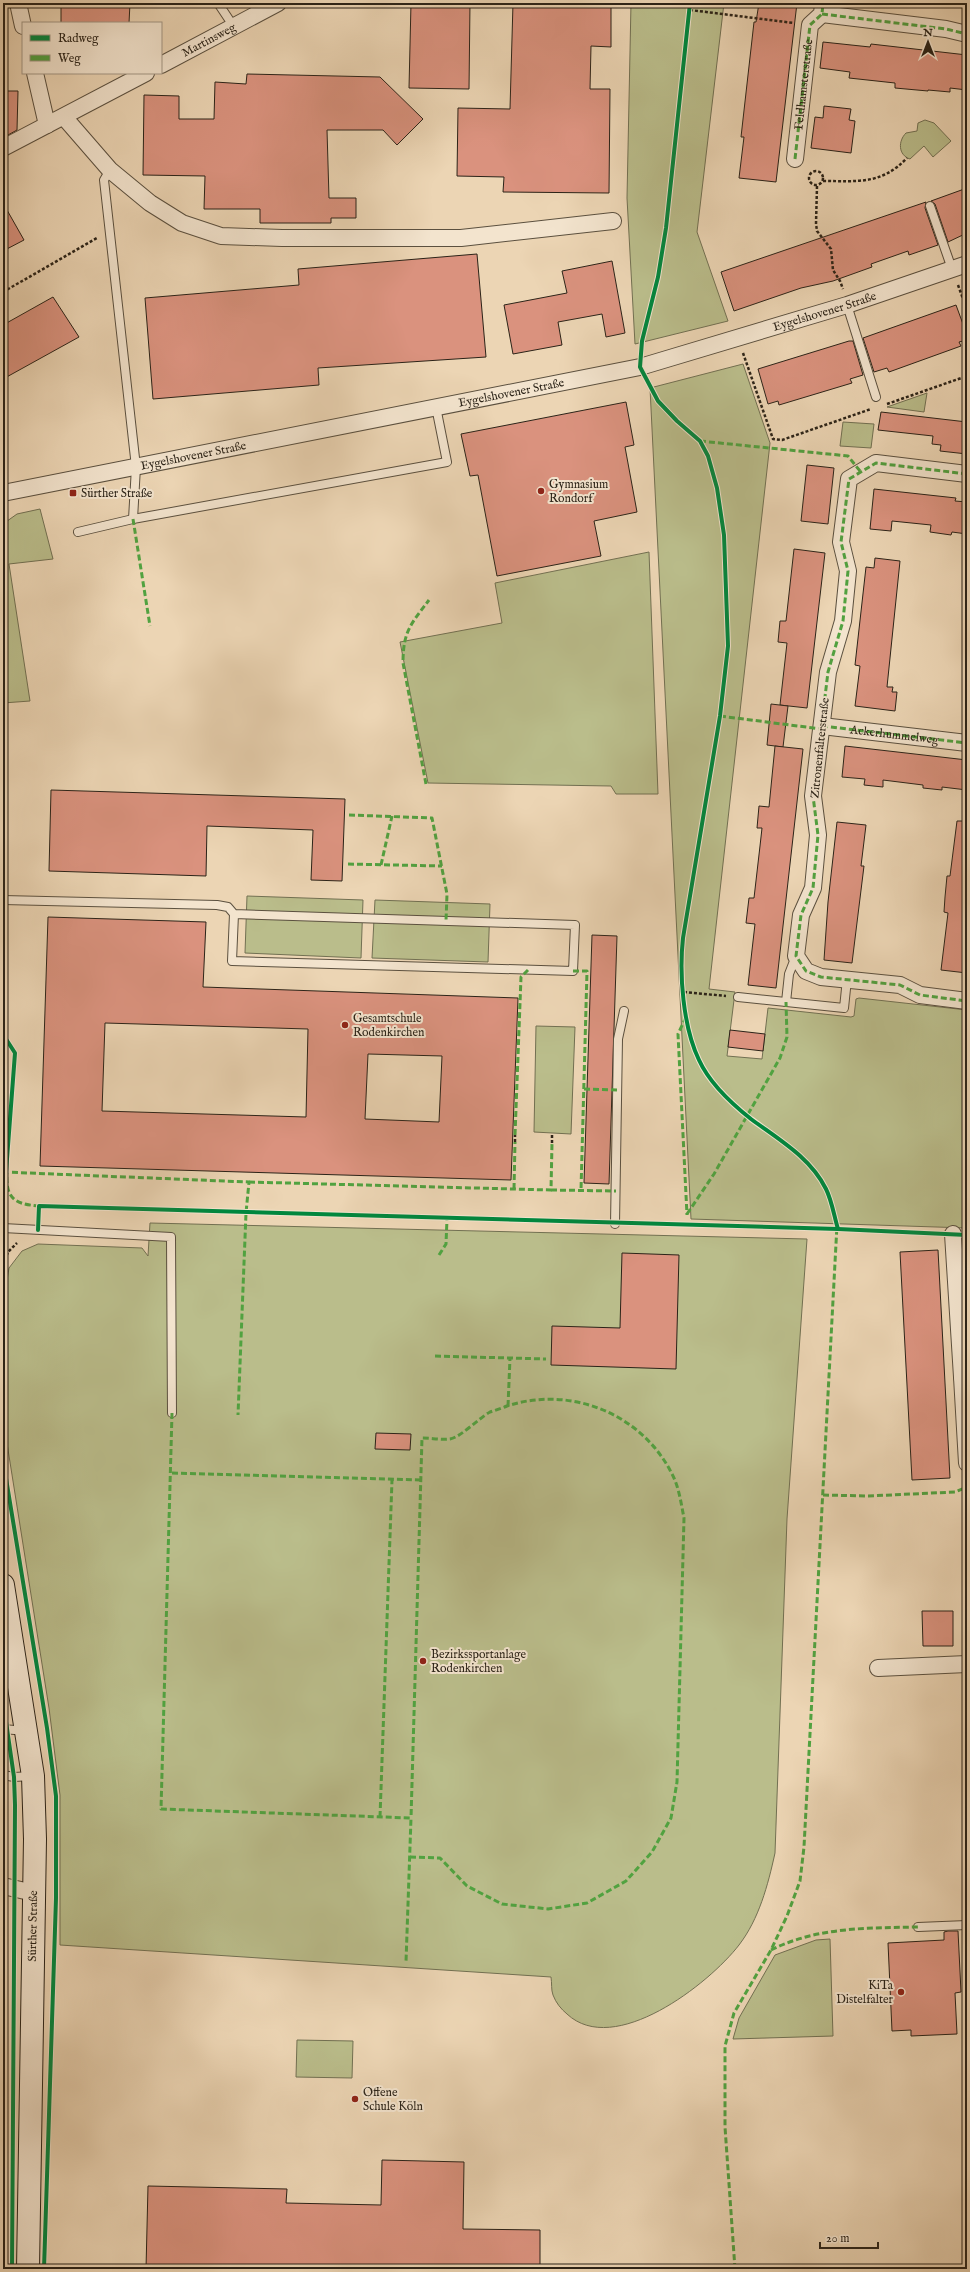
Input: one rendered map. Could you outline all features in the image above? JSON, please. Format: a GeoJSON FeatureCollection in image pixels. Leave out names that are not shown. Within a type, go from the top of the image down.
{"type":"FeatureCollection","features":[{"type":"Feature","properties":{"kind":"street"},"geometry":{"type":"LineString","coordinates":[[18,3],[22,22]]}},
{"type":"Feature","properties":{"kind":"street","name":"Martinsweg"},"geometry":{"type":"LineString","coordinates":[[162,64],[278,3]]}},
{"type":"Feature","properties":{"kind":"street","name":"Feldhamsterstraße"},"geometry":{"type":"LineString","coordinates":[[795,159],[810,25],[823,9],[946,29],[967,34]]}},
{"type":"Feature","properties":{"kind":"street"},"geometry":{"type":"LineString","coordinates":[[34,74],[47,125]]}},
{"type":"Feature","properties":{"kind":"street"},"geometry":{"type":"LineString","coordinates":[[3,148],[144,74]]}},
{"type":"Feature","properties":{"kind":"street"},"geometry":{"type":"LineString","coordinates":[[64,117],[110,170],[150,203],[182,223],[221,236],[282,238],[461,238],[613,221]]}},
{"type":"Feature","properties":{"kind":"street","name":"Eygelshovener Straße"},"geometry":{"type":"LineString","coordinates":[[3,493],[45,483],[640,367],[847,305],[967,264]]}},
{"type":"Feature","properties":{"kind":"street","name":"Zitronenfalterstraße"},"geometry":{"type":"LineString","coordinates":[[796,956],[801,915],[813,888],[818,835],[813,796],[828,672],[843,621],[848,571],[841,542],[849,479],[876,463],[967,474]]}},
{"type":"Feature","properties":{"kind":"street","name":"Eygelshovener Straße"},"geometry":{"type":"LineString","coordinates":[[3,485],[45,483]]}},
{"type":"Feature","properties":{"kind":"street","name":"Ackerhummelweg"},"geometry":{"type":"LineString","coordinates":[[822,726],[967,743]]}},
{"type":"Feature","properties":{"kind":"street"},"geometry":{"type":"LineString","coordinates":[[796,956],[806,971],[821,977],[900,985],[920,995],[967,1001]]}},
{"type":"Feature","properties":{"kind":"street"},"geometry":{"type":"LineString","coordinates":[[953,1234],[964,1332],[967,1463]]}},
{"type":"Feature","properties":{"kind":"street","name":"Sürther Straße"},"geometry":{"type":"LineString","coordinates":[[3,1585],[32,1776],[35,1839],[28,2269]]}},
{"type":"Feature","properties":{"kind":"street"},"geometry":{"type":"LineString","coordinates":[[878,1668],[967,1664]]}},
{"type":"Feature","properties":{"kind":"street"},"geometry":{"type":"LineString","coordinates":[[3,1886],[34,1893]]}},
{"type":"Feature","properties":{"kind":"lane"},"geometry":{"type":"LineString","coordinates":[[218,3],[234,26]]}},
{"type":"Feature","properties":{"kind":"lane"},"geometry":{"type":"LineString","coordinates":[[110,170],[104,180],[136,466],[133,519]]}},
{"type":"Feature","properties":{"kind":"lane"},"geometry":{"type":"LineString","coordinates":[[930,206],[952,269]]}},
{"type":"Feature","properties":{"kind":"lane"},"geometry":{"type":"LineString","coordinates":[[847,305],[876,397]]}},
{"type":"Feature","properties":{"kind":"lane"},"geometry":{"type":"LineString","coordinates":[[78,532],[133,519],[447,462],[436,407]]}},
{"type":"Feature","properties":{"kind":"lane"},"geometry":{"type":"LineString","coordinates":[[3,900],[217,905],[228,907],[234,914],[232,960],[573,971],[575,925],[234,914]]}},
{"type":"Feature","properties":{"kind":"lane"},"geometry":{"type":"LineString","coordinates":[[786,1002],[788,974],[796,956]]}},
{"type":"Feature","properties":{"kind":"lane"},"geometry":{"type":"LineString","coordinates":[[738,997],[844,1008],[846,979]]}},
{"type":"Feature","properties":{"kind":"lane"},"geometry":{"type":"LineString","coordinates":[[615,1224],[618,1039],[624,1011]]}},
{"type":"Feature","properties":{"kind":"lane"},"geometry":{"type":"LineString","coordinates":[[3,1228],[171,1238],[172,1413]]}},
{"type":"Feature","properties":{"kind":"lane"},"geometry":{"type":"LineString","coordinates":[[3,1728],[26,1731]]}},
{"type":"Feature","properties":{"kind":"lane"},"geometry":{"type":"LineString","coordinates":[[3,1775],[14,1777],[32,1776]]}},
{"type":"Feature","properties":{"kind":"lane"},"geometry":{"type":"LineString","coordinates":[[918,1927],[967,1925]]}},
{"type":"Feature","properties":{"kind":"path"},"geometry":{"type":"LineString","coordinates":[[690,10],[810,25]]}},
{"type":"Feature","properties":{"kind":"path"},"geometry":{"type":"LineString","coordinates":[[847,305],[840,281],[833,270],[831,249],[817,231],[817,186],[823,181],[874,179],[896,168],[907,158]]}},
{"type":"Feature","properties":{"kind":"path"},"geometry":{"type":"LineString","coordinates":[[817,186],[810,181],[812,172],[820,172],[823,181]]}},
{"type":"Feature","properties":{"kind":"path"},"geometry":{"type":"LineString","coordinates":[[3,292],[110,231]]}},
{"type":"Feature","properties":{"kind":"path"},"geometry":{"type":"LineString","coordinates":[[952,269],[967,310]]}},
{"type":"Feature","properties":{"kind":"path"},"geometry":{"type":"LineString","coordinates":[[738,338],[773,440],[782,440],[878,407]]}},
{"type":"Feature","properties":{"kind":"path"},"geometry":{"type":"LineString","coordinates":[[886,404],[967,376]]}},
{"type":"Feature","properties":{"kind":"path"},"geometry":{"type":"LineString","coordinates":[[684,992],[738,997]]}},
{"type":"Feature","properties":{"kind":"path"},"geometry":{"type":"LineString","coordinates":[[515,1135],[515,1142]]}},
{"type":"Feature","properties":{"kind":"path"},"geometry":{"type":"LineString","coordinates":[[552,1135],[552,1143]]}},
{"type":"Feature","properties":{"kind":"path"},"geometry":{"type":"LineString","coordinates":[[3,1265],[8,1252],[14,1246],[38,1230]]}},
{"type":"Feature","properties":{"kind":"green space"},"geometry":{"type":"Polygon","coordinates":[[[631,3],[724,3],[697,232],[728,321],[635,344],[627,198],[631,3]]]}},
{"type":"Feature","properties":{"kind":"green space"},"geometry":{"type":"Polygon","coordinates":[[[925,120],[934,123],[951,141],[933,157],[924,146],[910,159],[903,154],[900,148],[903,136],[906,133],[917,131],[918,123],[925,120]]]}},
{"type":"Feature","properties":{"kind":"green space"},"geometry":{"type":"Polygon","coordinates":[[[743,364],[770,443],[709,989],[735,992],[727,1056],[762,1059],[768,1008],[851,1017],[854,1016],[856,999],[859,998],[967,1010],[967,1228],[691,1219],[650,388],[743,364]]]}},
{"type":"Feature","properties":{"kind":"green space"},"geometry":{"type":"Polygon","coordinates":[[[927,393],[924,412],[887,407],[927,393]]]}},
{"type":"Feature","properties":{"kind":"green space"},"geometry":{"type":"Polygon","coordinates":[[[843,422],[874,424],[871,448],[840,446],[843,422]]]}},
{"type":"Feature","properties":{"kind":"green space"},"geometry":{"type":"Polygon","coordinates":[[[40,509],[53,559],[9,564],[30,701],[3,703],[3,524],[17,514],[40,509]]]}},
{"type":"Feature","properties":{"kind":"green space"},"geometry":{"type":"Polygon","coordinates":[[[649,552],[658,794],[616,794],[611,786],[428,783],[400,642],[502,623],[495,583],[649,552]]]}},
{"type":"Feature","properties":{"kind":"green space"},"geometry":{"type":"Polygon","coordinates":[[[247,896],[363,900],[361,958],[245,953],[247,896]]]}},
{"type":"Feature","properties":{"kind":"green space"},"geometry":{"type":"Polygon","coordinates":[[[375,900],[490,904],[488,962],[372,958],[375,900]]]}},
{"type":"Feature","properties":{"kind":"green space"},"geometry":{"type":"Polygon","coordinates":[[[536,1026],[575,1027],[571,1134],[534,1132],[536,1026]]]}},
{"type":"Feature","properties":{"kind":"green space","name":"Bezirkssportanlage Rodenkirchen"},"geometry":{"type":"Polygon","coordinates":[[[150,1223],[807,1239],[787,1519],[775,1853],[762,1901],[746,1935],[725,1961],[684,1996],[659,2011],[634,2022],[609,2027],[587,2025],[567,2014],[554,1998],[551,1977],[60,1945],[60,1795],[49,1708],[3,1418],[3,1305],[9,1268],[22,1251],[38,1244],[142,1248],[148,1256],[150,1223]]]}},
{"type":"Feature","properties":{"kind":"green space"},"geometry":{"type":"Polygon","coordinates":[[[830,1939],[833,2036],[733,2039],[739,2018],[775,1955],[816,1940],[830,1939]]]}},
{"type":"Feature","properties":{"kind":"green space"},"geometry":{"type":"Polygon","coordinates":[[[297,2040],[353,2041],[352,2078],[296,2077],[297,2040]]]}},
{"type":"Feature","properties":{"kind":"building"},"geometry":{"type":"Polygon","coordinates":[[[61,3],[130,3],[129,22],[61,22],[61,3]]]}},
{"type":"Feature","properties":{"kind":"building"},"geometry":{"type":"Polygon","coordinates":[[[411,3],[470,3],[469,89],[409,88],[411,3]]]}},
{"type":"Feature","properties":{"kind":"building"},"geometry":{"type":"Polygon","coordinates":[[[513,3],[611,3],[611,47],[591,46],[590,89],[610,89],[609,193],[503,192],[504,177],[457,176],[458,108],[510,109],[513,3]]]}},
{"type":"Feature","properties":{"kind":"building"},"geometry":{"type":"Polygon","coordinates":[[[759,3],[797,3],[776,182],[739,178],[744,137],[741,137],[754,22],[756,22],[759,3]]]}},
{"type":"Feature","properties":{"kind":"building"},"geometry":{"type":"Polygon","coordinates":[[[823,42],[870,47],[871,44],[967,55],[967,90],[950,88],[950,92],[895,88],[895,83],[849,78],[850,72],[820,68],[823,42]]]}},
{"type":"Feature","properties":{"kind":"building"},"geometry":{"type":"Polygon","coordinates":[[[247,74],[380,77],[423,119],[397,145],[383,130],[327,130],[329,198],[356,198],[356,218],[331,218],[331,223],[260,223],[260,209],[204,209],[205,176],[143,175],[144,95],[179,96],[179,119],[214,119],[215,82],[246,84],[247,74]]]}},
{"type":"Feature","properties":{"kind":"building"},"geometry":{"type":"Polygon","coordinates":[[[3,91],[18,91],[17,130],[8,135],[3,134],[3,91]]]}},
{"type":"Feature","properties":{"kind":"building"},"geometry":{"type":"Polygon","coordinates":[[[824,106],[851,109],[849,120],[855,121],[851,153],[811,148],[815,117],[823,118],[824,106]]]}},
{"type":"Feature","properties":{"kind":"building"},"geometry":{"type":"Polygon","coordinates":[[[967,188],[967,233],[948,242],[935,204],[931,201],[967,188]]]}},
{"type":"Feature","properties":{"kind":"building"},"geometry":{"type":"Polygon","coordinates":[[[926,202],[925,208],[938,245],[909,255],[908,251],[871,264],[872,267],[833,281],[801,288],[734,311],[721,272],[926,202]]]}},
{"type":"Feature","properties":{"kind":"building"},"geometry":{"type":"Polygon","coordinates":[[[3,203],[24,240],[3,251],[3,203]]]}},
{"type":"Feature","properties":{"kind":"building"},"geometry":{"type":"Polygon","coordinates":[[[477,254],[486,357],[318,368],[319,385],[153,399],[145,298],[299,285],[298,269],[477,254]]]}},
{"type":"Feature","properties":{"kind":"building"},"geometry":{"type":"Polygon","coordinates":[[[612,261],[625,333],[606,337],[602,314],[558,322],[562,345],[513,354],[504,305],[567,293],[562,271],[612,261]]]}},
{"type":"Feature","properties":{"kind":"building"},"geometry":{"type":"Polygon","coordinates":[[[53,297],[79,337],[3,379],[3,325],[53,297]]]}},
{"type":"Feature","properties":{"kind":"building"},"geometry":{"type":"Polygon","coordinates":[[[956,305],[967,335],[967,340],[959,342],[961,346],[889,372],[887,368],[874,372],[863,338],[956,305]]]}},
{"type":"Feature","properties":{"kind":"building"},"geometry":{"type":"Polygon","coordinates":[[[853,341],[863,375],[850,379],[852,383],[779,405],[778,401],[768,404],[758,369],[853,341]]]}},
{"type":"Feature","properties":{"kind":"building"},"geometry":{"type":"Polygon","coordinates":[[[626,402],[634,445],[625,447],[637,512],[594,521],[601,556],[497,576],[478,475],[470,476],[461,434],[626,402]]]}},
{"type":"Feature","properties":{"kind":"building"},"geometry":{"type":"Polygon","coordinates":[[[881,412],[967,422],[967,454],[940,451],[941,445],[932,444],[933,436],[878,430],[881,412]]]}},
{"type":"Feature","properties":{"kind":"building"},"geometry":{"type":"Polygon","coordinates":[[[807,465],[834,468],[828,524],[801,521],[807,465]]]}},
{"type":"Feature","properties":{"kind":"building"},"geometry":{"type":"Polygon","coordinates":[[[874,489],[956,498],[955,501],[967,502],[967,534],[952,532],[951,535],[930,532],[931,525],[892,521],[891,531],[870,529],[874,489]]]}},
{"type":"Feature","properties":{"kind":"building"},"geometry":{"type":"Polygon","coordinates":[[[794,549],[825,553],[807,708],[780,705],[787,643],[778,642],[780,621],[786,621],[794,549]]]}},
{"type":"Feature","properties":{"kind":"building"},"geometry":{"type":"Polygon","coordinates":[[[875,558],[900,561],[887,687],[893,687],[892,692],[897,692],[895,711],[855,706],[860,666],[855,665],[866,567],[874,568],[875,558]]]}},
{"type":"Feature","properties":{"kind":"building"},"geometry":{"type":"Polygon","coordinates":[[[771,704],[788,706],[783,747],[767,745],[771,704]]]}},
{"type":"Feature","properties":{"kind":"building"},"geometry":{"type":"Polygon","coordinates":[[[775,746],[803,749],[776,988],[748,985],[755,924],[746,923],[749,898],[754,898],[762,828],[757,828],[759,806],[769,807],[775,746]]]}},
{"type":"Feature","properties":{"kind":"building"},"geometry":{"type":"Polygon","coordinates":[[[845,746],[967,760],[967,790],[942,787],[942,790],[923,788],[923,785],[883,780],[883,787],[864,785],[865,779],[842,777],[845,746]]]}},
{"type":"Feature","properties":{"kind":"building"},"geometry":{"type":"Polygon","coordinates":[[[51,790],[345,799],[342,881],[311,880],[313,830],[207,826],[206,876],[49,871],[51,790]]]}},
{"type":"Feature","properties":{"kind":"building"},"geometry":{"type":"Polygon","coordinates":[[[957,821],[967,821],[967,973],[941,970],[948,913],[944,912],[947,876],[950,876],[957,821]]]}},
{"type":"Feature","properties":{"kind":"building"},"geometry":{"type":"Polygon","coordinates":[[[837,822],[866,825],[861,866],[864,866],[852,963],[824,960],[828,902],[837,822]]]}},
{"type":"Feature","properties":{"kind":"building"},"geometry":{"type":"Polygon","coordinates":[[[48,917],[206,922],[203,987],[518,998],[511,1180],[40,1166],[48,917]],[[105,1023],[102,1111],[306,1117],[308,1029],[105,1023]],[[368,1054],[365,1119],[439,1122],[442,1056],[368,1054]]]}},
{"type":"Feature","properties":{"kind":"building"},"geometry":{"type":"Polygon","coordinates":[[[592,935],[617,936],[609,1184],[584,1183],[592,935]]]}},
{"type":"Feature","properties":{"kind":"building"},"geometry":{"type":"Polygon","coordinates":[[[730,1030],[765,1034],[763,1051],[728,1047],[730,1030]]]}},
{"type":"Feature","properties":{"kind":"building"},"geometry":{"type":"Polygon","coordinates":[[[938,1250],[950,1478],[912,1480],[900,1252],[938,1250]]]}},
{"type":"Feature","properties":{"kind":"building"},"geometry":{"type":"Polygon","coordinates":[[[622,1253],[679,1255],[676,1369],[551,1365],[552,1326],[620,1328],[622,1253]]]}},
{"type":"Feature","properties":{"kind":"building"},"geometry":{"type":"Polygon","coordinates":[[[376,1433],[411,1434],[410,1450],[375,1449],[376,1433]]]}},
{"type":"Feature","properties":{"kind":"building"},"geometry":{"type":"Polygon","coordinates":[[[922,1611],[953,1611],[953,1646],[923,1646],[922,1611]]]}},
{"type":"Feature","properties":{"kind":"building"},"geometry":{"type":"Polygon","coordinates":[[[958,1931],[961,1992],[955,1993],[957,2034],[911,2036],[911,2030],[892,2031],[888,1943],[944,1940],[944,1932],[958,1931]]]}},
{"type":"Feature","properties":{"kind":"building"},"geometry":{"type":"Polygon","coordinates":[[[382,2160],[464,2162],[463,2229],[540,2230],[540,2269],[146,2269],[148,2186],[287,2189],[286,2203],[381,2205],[382,2160]]]}},
{"type":"Feature","properties":{"kind":"marked path"},"geometry":{"type":"LineString","coordinates":[[795,159],[810,25],[822,14],[823,3]]}},
{"type":"Feature","properties":{"kind":"marked path"},"geometry":{"type":"LineString","coordinates":[[822,14],[946,29],[967,34]]}},
{"type":"Feature","properties":{"kind":"marked path"},"geometry":{"type":"LineString","coordinates":[[700,441],[848,456],[860,471]]}},
{"type":"Feature","properties":{"kind":"marked path"},"geometry":{"type":"LineString","coordinates":[[967,474],[876,463],[849,479],[841,542],[848,571],[843,621],[828,672],[813,796],[818,835],[813,888],[801,915],[796,956],[806,971],[821,977],[900,985],[920,995],[967,1001]]}},
{"type":"Feature","properties":{"kind":"marked path"},"geometry":{"type":"LineString","coordinates":[[133,519],[150,626]]}},
{"type":"Feature","properties":{"kind":"marked path"},"geometry":{"type":"LineString","coordinates":[[426,784],[403,663],[403,652],[406,635],[409,628],[429,600]]}},
{"type":"Feature","properties":{"kind":"marked path"},"geometry":{"type":"LineString","coordinates":[[720,716],[821,729]]}},
{"type":"Feature","properties":{"kind":"marked path"},"geometry":{"type":"LineString","coordinates":[[822,726],[967,743]]}},
{"type":"Feature","properties":{"kind":"marked path"},"geometry":{"type":"LineString","coordinates":[[349,815],[432,818],[447,894],[446,921]]}},
{"type":"Feature","properties":{"kind":"marked path"},"geometry":{"type":"LineString","coordinates":[[381,865],[392,816]]}},
{"type":"Feature","properties":{"kind":"marked path"},"geometry":{"type":"LineString","coordinates":[[348,864],[442,866]]}},
{"type":"Feature","properties":{"kind":"marked path"},"geometry":{"type":"LineString","coordinates":[[515,1135],[521,977],[528,970]]}},
{"type":"Feature","properties":{"kind":"marked path"},"geometry":{"type":"LineString","coordinates":[[573,971],[587,971],[581,1190]]}},
{"type":"Feature","properties":{"kind":"marked path"},"geometry":{"type":"LineString","coordinates":[[687,1214],[714,1174],[780,1058],[787,1037],[786,1002]]}},
{"type":"Feature","properties":{"kind":"marked path"},"geometry":{"type":"LineString","coordinates":[[686,1017],[678,1034],[687,1215]]}},
{"type":"Feature","properties":{"kind":"marked path"},"geometry":{"type":"LineString","coordinates":[[584,1089],[617,1090]]}},
{"type":"Feature","properties":{"kind":"marked path"},"geometry":{"type":"LineString","coordinates":[[514,1189],[515,1142]]}},
{"type":"Feature","properties":{"kind":"marked path"},"geometry":{"type":"LineString","coordinates":[[249,1182],[551,1190],[552,1143]]}},
{"type":"Feature","properties":{"kind":"marked path"},"geometry":{"type":"LineString","coordinates":[[7,1168],[7,1186],[12,1197],[16,1201],[39,1206]]}},
{"type":"Feature","properties":{"kind":"marked path"},"geometry":{"type":"LineString","coordinates":[[3,1172],[249,1182],[246,1213],[238,1415]]}},
{"type":"Feature","properties":{"kind":"marked path"},"geometry":{"type":"LineString","coordinates":[[551,1190],[616,1191]]}},
{"type":"Feature","properties":{"kind":"marked path"},"geometry":{"type":"LineString","coordinates":[[439,1255],[446,1244],[447,1219]]}},
{"type":"Feature","properties":{"kind":"marked path"},"geometry":{"type":"LineString","coordinates":[[735,2269],[725,2127],[725,2046],[734,2013],[771,1950],[787,1916],[800,1881],[804,1847],[837,1225]]}},
{"type":"Feature","properties":{"kind":"marked path"},"geometry":{"type":"LineString","coordinates":[[435,1356],[546,1359]]}},
{"type":"Feature","properties":{"kind":"marked path"},"geometry":{"type":"LineString","coordinates":[[508,1406],[510,1358]]}},
{"type":"Feature","properties":{"kind":"marked path"},"geometry":{"type":"LineString","coordinates":[[410,1857],[440,1858],[467,1886],[502,1904],[548,1909],[587,1903],[626,1881],[652,1852],[671,1818],[677,1782],[684,1518],[680,1495],[676,1484],[672,1474],[659,1453],[643,1435],[623,1421],[602,1410],[579,1402],[556,1399],[531,1400],[490,1412],[454,1438],[422,1438],[411,1818]]}},
{"type":"Feature","properties":{"kind":"marked path"},"geometry":{"type":"LineString","coordinates":[[172,1413],[161,1809],[411,1818],[406,1962]]}},
{"type":"Feature","properties":{"kind":"marked path"},"geometry":{"type":"LineString","coordinates":[[172,1473],[421,1480]]}},
{"type":"Feature","properties":{"kind":"marked path"},"geometry":{"type":"LineString","coordinates":[[380,1817],[392,1480]]}},
{"type":"Feature","properties":{"kind":"marked path"},"geometry":{"type":"LineString","coordinates":[[823,1495],[868,1496],[955,1492],[967,1487]]}},
{"type":"Feature","properties":{"kind":"marked path"},"geometry":{"type":"LineString","coordinates":[[771,1950],[788,1942],[843,1930],[918,1927]]}},
{"type":"Feature","properties":{"kind":"cycle path"},"geometry":{"type":"LineString","coordinates":[[690,3],[666,228],[658,277],[642,341],[640,367],[658,401],[677,421],[700,441],[708,456],[717,488],[724,535],[728,646],[720,716],[683,938],[682,984],[689,1032],[703,1068],[736,1107],[793,1150],[811,1167],[826,1189],[838,1229]]}},
{"type":"Feature","properties":{"kind":"cycle path"},"geometry":{"type":"LineString","coordinates":[[3,1012],[6,1039],[15,1053],[6,1172]]}},
{"type":"Feature","properties":{"kind":"cycle path"},"geometry":{"type":"LineString","coordinates":[[38,1230],[39,1206],[838,1229],[967,1235]]}},
{"type":"Feature","properties":{"kind":"cycle path"},"geometry":{"type":"LineString","coordinates":[[3,1460],[47,1728],[56,1796],[56,1898],[44,2269]]}},
{"type":"Feature","properties":{"kind":"cycle path"},"geometry":{"type":"LineString","coordinates":[[3,1701],[14,1777],[15,1805],[12,2269]]}},
{"type":"Feature","properties":{"kind":"place","name":"Gymnasium Rondorf"},"geometry":{"type":"Point","coordinates":[541,491]}},
{"type":"Feature","properties":{"kind":"place","name":"Sürther Straße"},"geometry":{"type":"Point","coordinates":[73,493]}},
{"type":"Feature","properties":{"kind":"place","name":"Gesamtschule Rodenkirchen"},"geometry":{"type":"Point","coordinates":[345,1025]}},
{"type":"Feature","properties":{"kind":"place","name":"Bezirkssportanlage Rodenkirchen"},"geometry":{"type":"Point","coordinates":[423,1661]}},
{"type":"Feature","properties":{"kind":"place","name":"KiTa Distelfalter"},"geometry":{"type":"Point","coordinates":[901,1992]}},
{"type":"Feature","properties":{"kind":"place","name":"Offene Schule Köln"},"geometry":{"type":"Point","coordinates":[355,2099]}}]}
